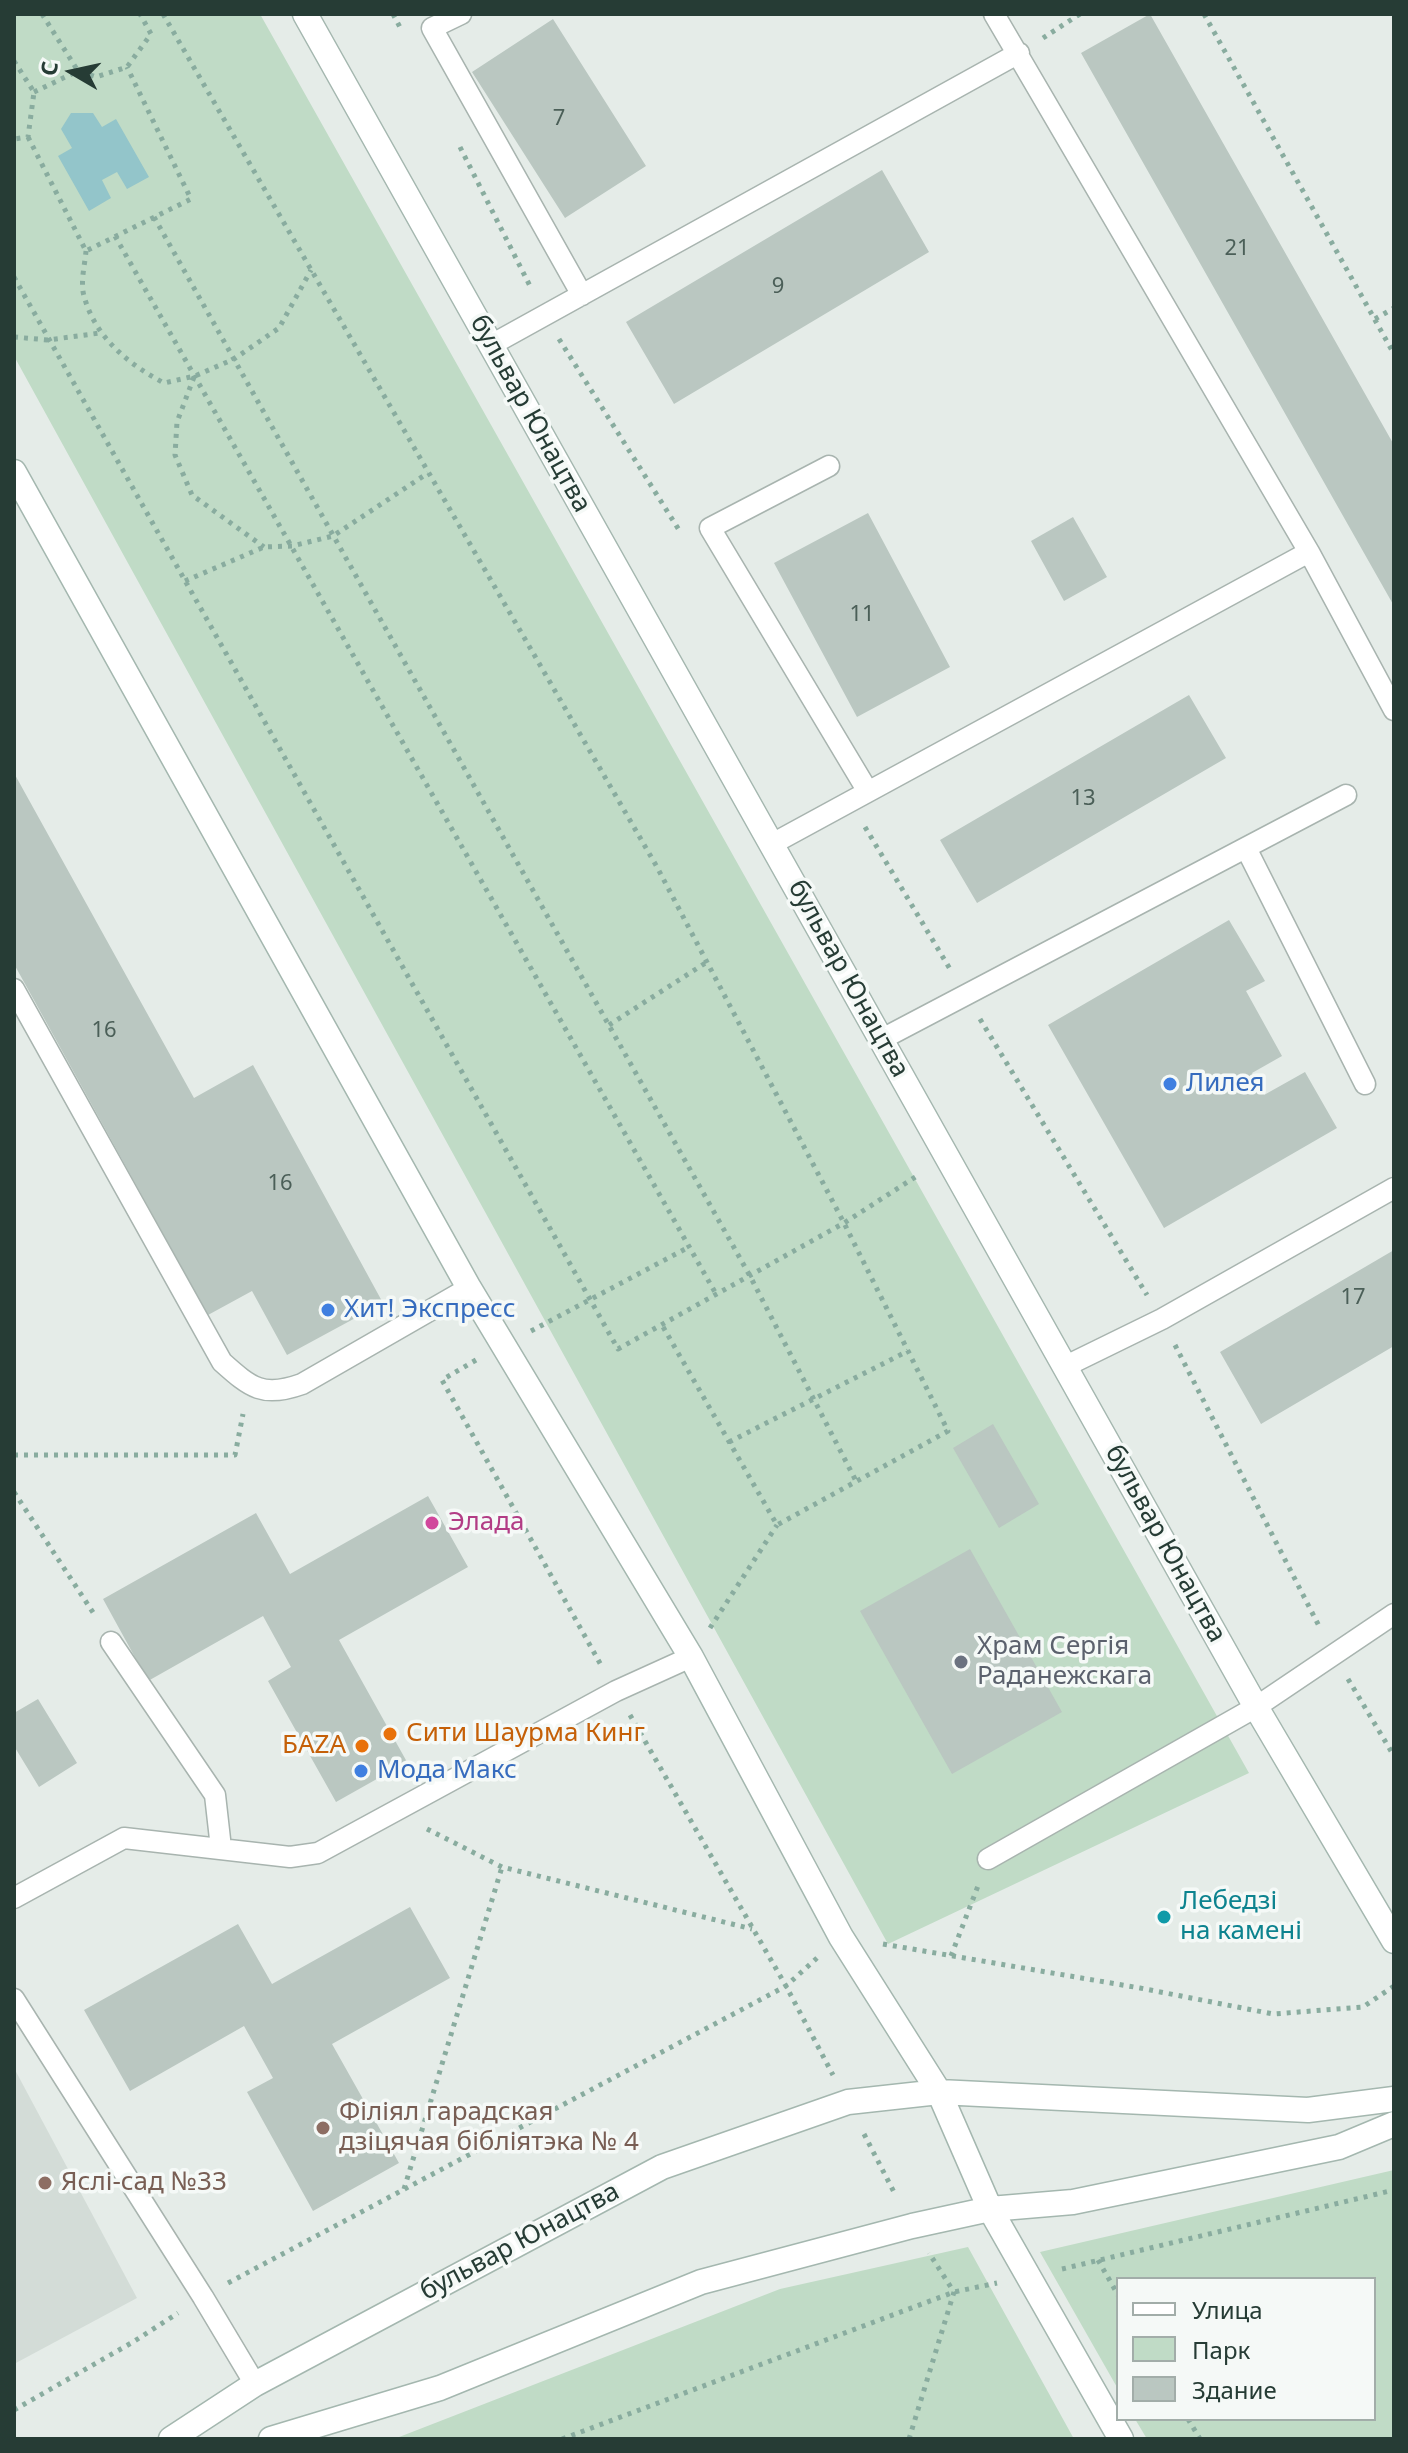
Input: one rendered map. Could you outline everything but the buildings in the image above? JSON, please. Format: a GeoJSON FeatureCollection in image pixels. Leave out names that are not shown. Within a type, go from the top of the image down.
{"type":"FeatureCollection","features":[{"type":"Feature","properties":{"kind":"street","name":"бульвар Юнацтва"},"geometry":{"type":"LineString","coordinates":[[305,14],[1256,1707],[1394,1941]]}},
{"type":"Feature","properties":{"kind":"street"},"geometry":{"type":"LineString","coordinates":[[14,472],[469,1288],[691,1657],[841,1937],[939,2092],[990,2209],[1121,2439]]}},
{"type":"Feature","properties":{"kind":"street","name":"бульвар Юнацтва"},"geometry":{"type":"LineString","coordinates":[[171,2439],[255,2384],[662,2167],[848,2102],[939,2092],[1308,2110],[1394,2099]]}},
{"type":"Feature","properties":{"kind":"street"},"geometry":{"type":"LineString","coordinates":[[271,2439],[440,2388],[701,2282],[912,2226],[990,2209],[1073,2202],[1339,2147],[1394,2124]]}},
{"type":"Feature","properties":{"kind":"lane"},"geometry":{"type":"LineString","coordinates":[[461,14],[432,28],[582,295]]}},
{"type":"Feature","properties":{"kind":"lane"},"geometry":{"type":"LineString","coordinates":[[994,14],[1309,552],[1394,710]]}},
{"type":"Feature","properties":{"kind":"lane"},"geometry":{"type":"LineString","coordinates":[[491,345],[1019,53]]}},
{"type":"Feature","properties":{"kind":"lane"},"geometry":{"type":"LineString","coordinates":[[829,466],[710,528],[867,790]]}},
{"type":"Feature","properties":{"kind":"lane"},"geometry":{"type":"LineString","coordinates":[[772,844],[1309,552]]}},
{"type":"Feature","properties":{"kind":"lane"},"geometry":{"type":"LineString","coordinates":[[882,1039],[1346,795]]}},
{"type":"Feature","properties":{"kind":"lane"},"geometry":{"type":"LineString","coordinates":[[1246,848],[1365,1084]]}},
{"type":"Feature","properties":{"kind":"lane"},"geometry":{"type":"LineString","coordinates":[[14,989],[222,1362],[248,1386],[265,1391],[285,1390],[302,1384],[469,1288]]}},
{"type":"Feature","properties":{"kind":"lane"},"geometry":{"type":"LineString","coordinates":[[1066,1366],[1162,1319],[1394,1188]]}},
{"type":"Feature","properties":{"kind":"lane"},"geometry":{"type":"LineString","coordinates":[[988,1859],[1256,1707],[1394,1614]]}},
{"type":"Feature","properties":{"kind":"lane"},"geometry":{"type":"LineString","coordinates":[[111,1642],[215,1795],[221,1848]]}},
{"type":"Feature","properties":{"kind":"lane"},"geometry":{"type":"LineString","coordinates":[[14,1898],[124,1838],[290,1857],[318,1853],[616,1691],[691,1657]]}},
{"type":"Feature","properties":{"kind":"lane"},"geometry":{"type":"LineString","coordinates":[[14,1999],[255,2384]]}},
{"type":"Feature","properties":{"kind":"path"},"geometry":{"type":"LineString","coordinates":[[42,14],[78,71],[96,77],[127,67],[151,34],[140,14]]}},
{"type":"Feature","properties":{"kind":"path"},"geometry":{"type":"LineString","coordinates":[[163,14],[657,867],[844,1223],[948,1431],[777,1525],[691,1657]]}},
{"type":"Feature","properties":{"kind":"path"},"geometry":{"type":"LineString","coordinates":[[393,14],[407,41]]}},
{"type":"Feature","properties":{"kind":"path"},"geometry":{"type":"LineString","coordinates":[[1019,53],[1080,14]]}},
{"type":"Feature","properties":{"kind":"path"},"geometry":{"type":"LineString","coordinates":[[1204,14],[1394,354]]}},
{"type":"Feature","properties":{"kind":"path"},"geometry":{"type":"LineString","coordinates":[[14,61],[34,92],[28,137],[86,251],[83,293],[101,333],[134,366],[164,383],[195,376],[234,359],[279,328],[311,269]]}},
{"type":"Feature","properties":{"kind":"path"},"geometry":{"type":"LineString","coordinates":[[86,251],[191,199],[127,67]]}},
{"type":"Feature","properties":{"kind":"path"},"geometry":{"type":"LineString","coordinates":[[34,92],[78,71]]}},
{"type":"Feature","properties":{"kind":"path"},"geometry":{"type":"LineString","coordinates":[[14,139],[28,137]]}},
{"type":"Feature","properties":{"kind":"path"},"geometry":{"type":"LineString","coordinates":[[455,137],[544,316],[680,531]]}},
{"type":"Feature","properties":{"kind":"path"},"geometry":{"type":"LineString","coordinates":[[154,217],[750,1276],[856,1481]]}},
{"type":"Feature","properties":{"kind":"path"},"geometry":{"type":"LineString","coordinates":[[115,236],[716,1294]]}},
{"type":"Feature","properties":{"kind":"path"},"geometry":{"type":"LineString","coordinates":[[14,277],[618,1349],[844,1223],[948,1156]]}},
{"type":"Feature","properties":{"kind":"path"},"geometry":{"type":"LineString","coordinates":[[1375,319],[1394,308]]}},
{"type":"Feature","properties":{"kind":"path"},"geometry":{"type":"LineString","coordinates":[[14,337],[48,340],[101,333]]}},
{"type":"Feature","properties":{"kind":"path"},"geometry":{"type":"LineString","coordinates":[[195,376],[177,422],[175,455],[192,495],[264,547]]}},
{"type":"Feature","properties":{"kind":"path"},"geometry":{"type":"LineString","coordinates":[[185,581],[264,547],[292,546],[333,536],[429,473]]}},
{"type":"Feature","properties":{"kind":"path"},"geometry":{"type":"LineString","coordinates":[[849,801],[1162,1319],[1334,1656],[1394,1756]]}},
{"type":"Feature","properties":{"kind":"path"},"geometry":{"type":"LineString","coordinates":[[609,1025],[707,962]]}},
{"type":"Feature","properties":{"kind":"path"},"geometry":{"type":"LineString","coordinates":[[689,1247],[442,1380],[786,1986],[912,2226],[954,2292],[909,2439]]}},
{"type":"Feature","properties":{"kind":"path"},"geometry":{"type":"LineString","coordinates":[[662,1325],[777,1525]]}},
{"type":"Feature","properties":{"kind":"path"},"geometry":{"type":"LineString","coordinates":[[729,1442],[908,1351]]}},
{"type":"Feature","properties":{"kind":"path"},"geometry":{"type":"LineString","coordinates":[[14,1455],[235,1455],[248,1386]]}},
{"type":"Feature","properties":{"kind":"path"},"geometry":{"type":"LineString","coordinates":[[14,1492],[111,1642]]}},
{"type":"Feature","properties":{"kind":"path"},"geometry":{"type":"LineString","coordinates":[[393,1812],[502,1867],[753,1929]]}},
{"type":"Feature","properties":{"kind":"path"},"geometry":{"type":"LineString","coordinates":[[951,1956],[988,1859]]}},
{"type":"Feature","properties":{"kind":"path"},"geometry":{"type":"LineString","coordinates":[[404,2190],[502,1867]]}},
{"type":"Feature","properties":{"kind":"path"},"geometry":{"type":"LineString","coordinates":[[14,2410],[133,2342],[203,2297],[786,1986],[841,1937],[1273,2014],[1363,2007],[1394,1986]]}},
{"type":"Feature","properties":{"kind":"path"},"geometry":{"type":"LineString","coordinates":[[562,2439],[954,2292],[1030,2277],[1394,2190]]}},
{"type":"Feature","properties":{"kind":"path"},"geometry":{"type":"LineString","coordinates":[[1098,2260],[1116,2292]]}},
{"type":"Feature","properties":{"kind":"path"},"geometry":{"type":"LineString","coordinates":[[1189,2421],[1200,2439]]}},
{"type":"Feature","properties":{"kind":"shaded area","name":"Яслі-сад №33"},"geometry":{"type":"Polygon","coordinates":[[[14,2068],[137,2298],[14,2364],[14,2068]]]}},
{"type":"Feature","properties":{"kind":"green space"},"geometry":{"type":"Polygon","coordinates":[[[14,14],[260,14],[1249,1773],[888,1944],[14,356],[14,14]]]}},
{"type":"Feature","properties":{"kind":"green space"},"geometry":{"type":"Polygon","coordinates":[[[1394,2170],[1394,2439],[1147,2439],[1136,2421],[1376,2421],[1376,2277],[1116,2277],[1116,2385],[1040,2252],[1394,2170]]]}},
{"type":"Feature","properties":{"kind":"green space"},"geometry":{"type":"Polygon","coordinates":[[[968,2247],[1074,2439],[394,2439],[780,2289],[968,2247]]]}},
{"type":"Feature","properties":{"kind":"water"},"geometry":{"type":"Polygon","coordinates":[[[71,113],[93,113],[102,127],[116,119],[149,177],[127,189],[117,172],[102,180],[111,198],[89,211],[58,156],[72,148],[61,129],[71,113]]]}},
{"type":"Feature","properties":{"kind":"place","name":"Лилея"},"geometry":{"type":"Point","coordinates":[1170,1084]}},
{"type":"Feature","properties":{"kind":"place","name":"Хит! Экспресс"},"geometry":{"type":"Point","coordinates":[328,1310]}},
{"type":"Feature","properties":{"kind":"place","name":"Элада"},"geometry":{"type":"Point","coordinates":[432,1523]}},
{"type":"Feature","properties":{"kind":"place","name":"Храм Сергія Раданежскага"},"geometry":{"type":"Point","coordinates":[961,1662]}},
{"type":"Feature","properties":{"kind":"place","name":"Сити Шаурма Кинг"},"geometry":{"type":"Point","coordinates":[390,1734]}},
{"type":"Feature","properties":{"kind":"place","name":"БАZA"},"geometry":{"type":"Point","coordinates":[362,1746]}},
{"type":"Feature","properties":{"kind":"place","name":"Мода Макс"},"geometry":{"type":"Point","coordinates":[361,1771]}},
{"type":"Feature","properties":{"kind":"place","name":"Лебедзі на камені"},"geometry":{"type":"Point","coordinates":[1164,1917]}},
{"type":"Feature","properties":{"kind":"place","name":"Філіял гарадская дзіцячая бібліятэка № 4"},"geometry":{"type":"Point","coordinates":[323,2128]}},
{"type":"Feature","properties":{"kind":"place","name":"Яслі-сад №33"},"geometry":{"type":"Point","coordinates":[45,2183]}}]}
